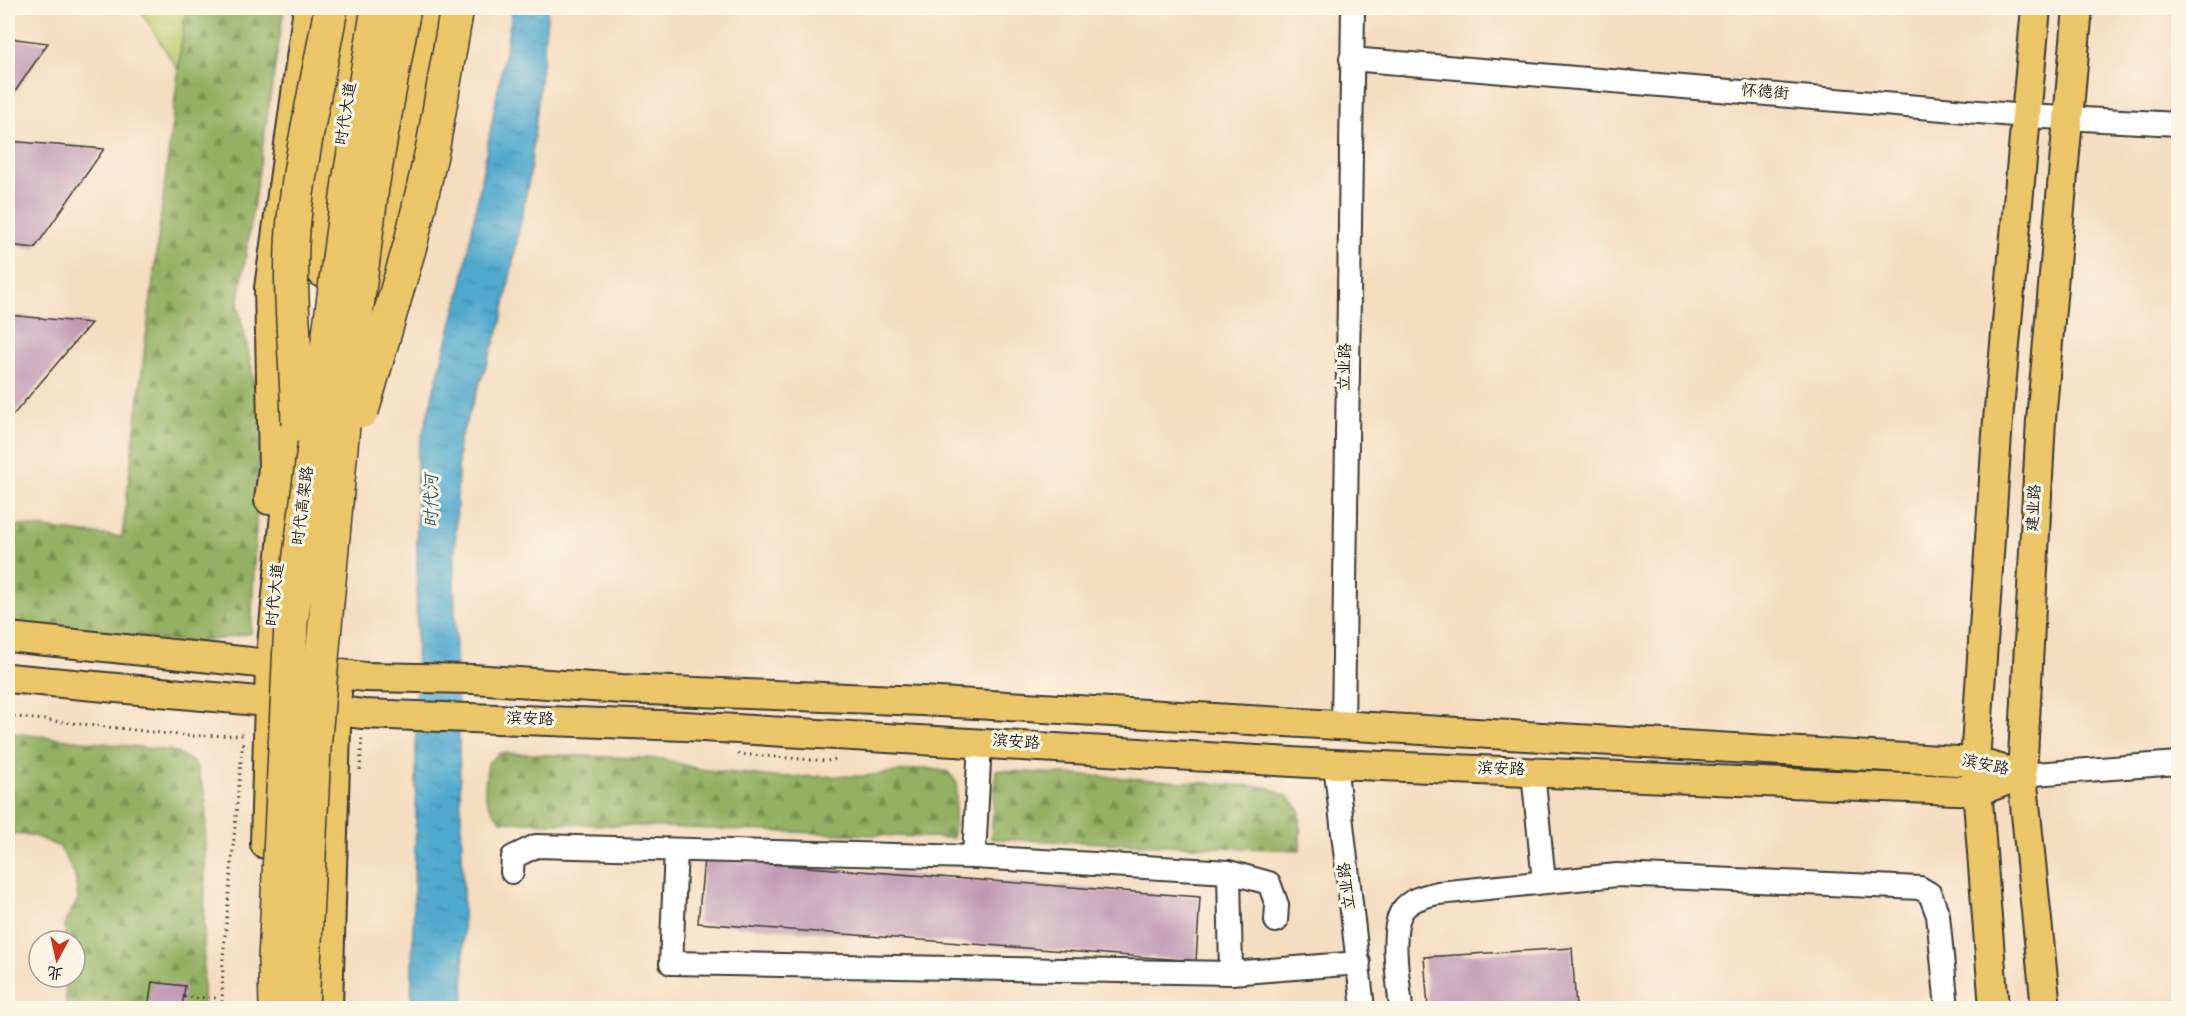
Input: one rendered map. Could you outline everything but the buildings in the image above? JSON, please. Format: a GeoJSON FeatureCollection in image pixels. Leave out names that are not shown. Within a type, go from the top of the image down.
{"type":"FeatureCollection","features":[{"type":"Feature","properties":{"kind":"highway"},"geometry":{"type":"LineString","coordinates":[[300,543],[297,363],[291,294],[293,229],[301,171],[331,8]]}},
{"type":"Feature","properties":{"kind":"highway"},"geometry":{"type":"LineString","coordinates":[[326,171],[353,8]]}},
{"type":"Feature","properties":{"kind":"highway","name":"时代高架路"},"geometry":{"type":"LineString","coordinates":[[276,1008],[275,960],[283,745],[291,623],[349,182],[378,8]]}},
{"type":"Feature","properties":{"kind":"highway","name":"时代高架路"},"geometry":{"type":"LineString","coordinates":[[302,1008],[314,748],[345,403],[372,187],[404,8]]}},
{"type":"Feature","properties":{"kind":"highway"},"geometry":{"type":"LineString","coordinates":[[400,203],[434,8]]}},
{"type":"Feature","properties":{"kind":"highway"},"geometry":{"type":"LineString","coordinates":[[331,553],[366,392],[411,242],[433,146],[457,8]]}},
{"type":"Feature","properties":{"kind":"main road"},"geometry":{"type":"LineString","coordinates":[[260,663],[273,469],[269,288],[308,8]]}},
{"type":"Feature","properties":{"kind":"main road","name":"时代大道"},"geometry":{"type":"LineString","coordinates":[[261,1008],[255,733],[260,663],[365,8]]}},
{"type":"Feature","properties":{"kind":"main road"},"geometry":{"type":"LineString","coordinates":[[328,1008],[337,675],[359,369],[370,287],[418,8]]}},
{"type":"Feature","properties":{"kind":"main road"},"geometry":{"type":"LineString","coordinates":[[1994,1008],[1975,762],[1998,420],[2036,8]]}},
{"type":"Feature","properties":{"kind":"main road","name":"建业路"},"geometry":{"type":"LineString","coordinates":[[2046,1008],[2022,775],[2041,420],[2078,8]]}},
{"type":"Feature","properties":{"kind":"main road"},"geometry":{"type":"LineString","coordinates":[[322,273],[319,221],[326,171]]}},
{"type":"Feature","properties":{"kind":"main road"},"geometry":{"type":"LineString","coordinates":[[370,287],[392,237],[400,203]]}},
{"type":"Feature","properties":{"kind":"main road"},"geometry":{"type":"LineString","coordinates":[[272,443],[312,338]]}},
{"type":"Feature","properties":{"kind":"main road","name":"滨安路"},"geometry":{"type":"LineString","coordinates":[[8,637],[260,663],[337,675],[922,701],[1975,762],[2022,775]]}},
{"type":"Feature","properties":{"kind":"main road","name":"滨安路"},"geometry":{"type":"LineString","coordinates":[[8,678],[258,701],[336,711],[421,717],[685,726],[1335,763],[1979,791],[2022,775]]}},
{"type":"Feature","properties":{"kind":"street","name":"立业路"},"geometry":{"type":"LineString","coordinates":[[1343,727],[1353,8]]}},
{"type":"Feature","properties":{"kind":"street","name":"怀德街"},"geometry":{"type":"LineString","coordinates":[[1351,59],[2026,116],[2178,124]]}},
{"type":"Feature","properties":{"kind":"street"},"geometry":{"type":"LineString","coordinates":[[974,857],[980,742]]}},
{"type":"Feature","properties":{"kind":"street","name":"立业路"},"geometry":{"type":"LineString","coordinates":[[1335,763],[1363,1008]]}},
{"type":"Feature","properties":{"kind":"street","name":"滨安路"},"geometry":{"type":"LineString","coordinates":[[2022,775],[2178,763]]}},
{"type":"Feature","properties":{"kind":"street"},"geometry":{"type":"LineString","coordinates":[[1533,772],[1544,882]]}},
{"type":"Feature","properties":{"kind":"street"},"geometry":{"type":"LineString","coordinates":[[512,872],[513,857],[536,846],[974,857],[1229,872],[1269,884],[1278,904],[1276,921]]}},
{"type":"Feature","properties":{"kind":"street"},"geometry":{"type":"LineString","coordinates":[[676,850],[671,963],[1231,973],[1359,963]]}},
{"type":"Feature","properties":{"kind":"street"},"geometry":{"type":"LineString","coordinates":[[1229,872],[1231,973]]}},
{"type":"Feature","properties":{"kind":"street"},"geometry":{"type":"LineString","coordinates":[[1401,1008],[1397,927],[1405,907],[1422,896],[1617,875],[1920,888],[1930,894],[1938,915],[1947,1008]]}},
{"type":"Feature","properties":{"kind":"path"},"geometry":{"type":"LineString","coordinates":[[222,1008],[223,958],[258,701]]}},
{"type":"Feature","properties":{"kind":"path"},"geometry":{"type":"LineString","coordinates":[[8,716],[188,735],[255,733]]}},
{"type":"Feature","properties":{"kind":"path"},"geometry":{"type":"LineString","coordinates":[[184,997],[216,998]]}},
{"type":"Feature","properties":{"kind":"green space"},"geometry":{"type":"Polygon","coordinates":[[[139,8],[186,8],[178,70],[139,8]]]}},
{"type":"Feature","properties":{"kind":"green space"},"geometry":{"type":"Polygon","coordinates":[[[186,8],[284,8],[238,305],[261,412],[251,633],[196,643],[8,626],[8,524],[122,537],[186,8]]]}},
{"type":"Feature","properties":{"kind":"green space"},"geometry":{"type":"Polygon","coordinates":[[[11,733],[173,751],[195,763],[206,797],[203,1008],[66,1008],[65,989],[87,989],[87,929],[65,929],[65,922],[78,900],[75,875],[60,847],[32,835],[8,834],[8,735],[11,733]]]}},
{"type":"Feature","properties":{"kind":"green space"},"geometry":{"type":"Polygon","coordinates":[[[500,753],[664,759],[697,769],[774,777],[866,776],[926,768],[948,772],[957,783],[953,838],[501,821],[490,806],[485,794],[488,763],[500,753]]]}},
{"type":"Feature","properties":{"kind":"green space"},"geometry":{"type":"Polygon","coordinates":[[[996,770],[1267,787],[1287,796],[1300,810],[1300,850],[991,839],[996,770]]]}},
{"type":"Feature","properties":{"kind":"water","name":"时代河"},"geometry":{"type":"Polygon","coordinates":[[[513,8],[548,8],[530,174],[501,323],[459,442],[454,581],[463,884],[464,1008],[411,1008],[416,814],[417,455],[462,284],[513,8]]]}}]}
